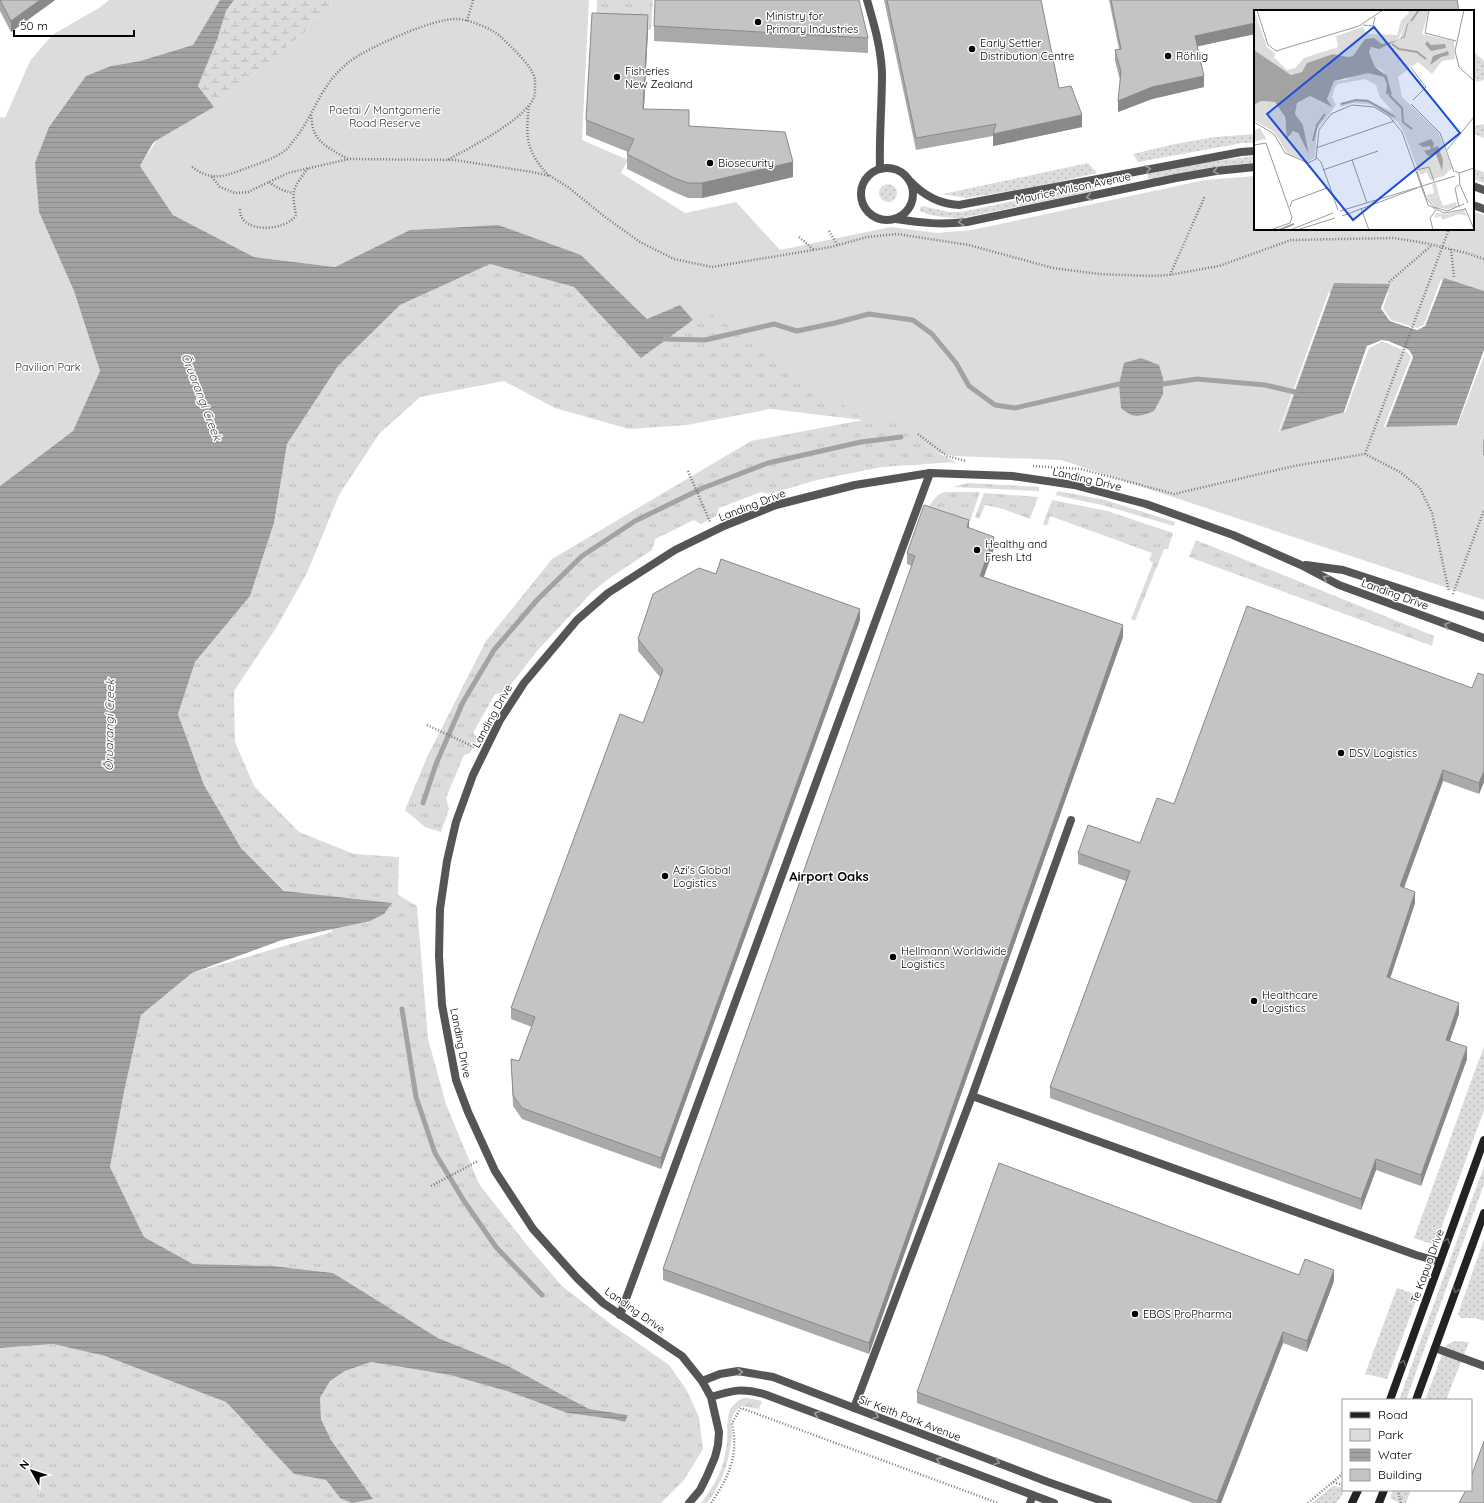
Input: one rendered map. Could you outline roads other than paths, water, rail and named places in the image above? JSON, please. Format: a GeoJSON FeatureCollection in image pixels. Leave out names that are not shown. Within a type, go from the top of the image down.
{"type":"FeatureCollection","features":[{"type":"Feature","properties":{"kind":"street"},"geometry":{"type":"LineString","coordinates":[[867,0],[877,34],[882,72],[879,138],[880,169]]}},
{"type":"Feature","properties":{"kind":"street","name":"Maurice Wilson Avenue"},"geometry":{"type":"LineString","coordinates":[[1254,151],[1241,152],[959,205],[949,204],[930,196],[915,186],[897,169],[888,168],[872,172],[863,185],[861,192],[865,207],[876,218],[884,220],[896,219],[941,224],[967,222],[1176,178],[1216,171],[1254,167]]}},
{"type":"Feature","properties":{"kind":"street"},"geometry":{"type":"LineString","coordinates":[[896,219],[908,210],[912,203],[914,196],[910,181]]}},
{"type":"Feature","properties":{"kind":"street"},"geometry":{"type":"LineString","coordinates":[[1474,186],[1484,190]]}},
{"type":"Feature","properties":{"kind":"street"},"geometry":{"type":"LineString","coordinates":[[1474,205],[1484,210]]}},
{"type":"Feature","properties":{"kind":"street"},"geometry":{"type":"LineString","coordinates":[[620,1315],[930,473]]}},
{"type":"Feature","properties":{"kind":"street","name":"Landing Drive"},"geometry":{"type":"LineString","coordinates":[[688,1503],[700,1490],[707,1476],[718,1445],[719,1432],[711,1397],[702,1381],[682,1356],[603,1303],[533,1230],[495,1170],[468,1112],[456,1080],[442,1005],[439,956],[440,909],[447,861],[456,822],[473,775],[500,720],[524,683],[577,620],[608,593],[675,550],[724,526],[776,505],[855,484],[930,473],[1012,476],[1074,485],[1146,504],[1233,535],[1301,565],[1339,584],[1484,638]]}},
{"type":"Feature","properties":{"kind":"street","name":"Landing Drive"},"geometry":{"type":"LineString","coordinates":[[1301,565],[1343,570],[1484,616]]}},
{"type":"Feature","properties":{"kind":"street"},"geometry":{"type":"LineString","coordinates":[[854,1408],[972,1096],[1071,820]]}},
{"type":"Feature","properties":{"kind":"street"},"geometry":{"type":"LineString","coordinates":[[972,1096],[1408,1252],[1440,1262]]}},
{"type":"Feature","properties":{"kind":"street","name":"Te Kapua Drive"},"geometry":{"type":"LineString","coordinates":[[1390,1399],[1484,1140]]}},
{"type":"Feature","properties":{"kind":"street"},"geometry":{"type":"LineString","coordinates":[[1416,1399],[1484,1213]]}},
{"type":"Feature","properties":{"kind":"street"},"geometry":{"type":"LineString","coordinates":[[1435,1348],[1484,1366]]}},
{"type":"Feature","properties":{"kind":"street","name":"Sir Keith Park Avenue"},"geometry":{"type":"LineString","coordinates":[[702,1381],[720,1374],[738,1371],[773,1377],[1108,1503]]}},
{"type":"Feature","properties":{"kind":"street"},"geometry":{"type":"LineString","coordinates":[[711,1397],[725,1392],[743,1389],[764,1394],[1032,1499],[1054,1503]]}},
{"type":"Feature","properties":{"kind":"street"},"geometry":{"type":"LineString","coordinates":[[1352,1503],[1358,1491]]}},
{"type":"Feature","properties":{"kind":"street"},"geometry":{"type":"LineString","coordinates":[[1379,1503],[1384,1491]]}},
{"type":"Feature","properties":{"kind":"water","name":"Ōruarangi Creek"},"geometry":{"type":"Polygon","coordinates":[[[220,0],[234,0],[226,11],[217,40],[198,86],[214,107],[153,143],[140,166],[173,215],[254,257],[335,267],[410,230],[498,225],[581,255],[647,319],[680,305],[693,320],[641,358],[574,287],[490,264],[400,305],[338,366],[287,444],[274,523],[250,596],[195,662],[178,714],[204,785],[241,848],[284,891],[392,903],[384,914],[370,921],[282,940],[192,973],[141,1015],[124,1092],[110,1167],[144,1237],[193,1264],[273,1266],[333,1273],[438,1338],[506,1365],[589,1409],[628,1415],[625,1422],[567,1413],[510,1392],[450,1375],[371,1362],[345,1371],[330,1381],[320,1398],[321,1419],[331,1440],[373,1499],[352,1503],[340,1498],[326,1480],[294,1474],[226,1402],[105,1356],[53,1344],[0,1348],[0,486],[73,431],[100,371],[74,291],[39,212],[35,163],[49,127],[86,76],[111,66],[140,61],[193,45],[220,0]]]}},
{"type":"Feature","properties":{"kind":"water"},"geometry":{"type":"Polygon","coordinates":[[[1444,278],[1484,291],[1484,350],[1457,425],[1386,427],[1413,357],[1409,350],[1388,341],[1367,346],[1344,412],[1281,431],[1334,283],[1390,284],[1381,309],[1390,321],[1417,330],[1425,326],[1444,278]]]}},
{"type":"Feature","properties":{"kind":"water"},"geometry":{"type":"Polygon","coordinates":[[[1141,358],[1159,365],[1163,378],[1163,394],[1154,411],[1137,416],[1126,412],[1121,408],[1119,384],[1124,363],[1141,358]]]}},
{"type":"Feature","properties":{"kind":"waterway"},"geometry":{"type":"LineString","coordinates":[[665,339],[705,340],[774,324],[797,331],[869,314],[913,320],[932,334],[956,363],[969,386],[995,405],[1015,408],[1119,384]]}},
{"type":"Feature","properties":{"kind":"waterway"},"geometry":{"type":"LineString","coordinates":[[1163,384],[1197,379],[1265,385],[1295,392]]}},
{"type":"Feature","properties":{"kind":"waterway"},"geometry":{"type":"LineString","coordinates":[[423,803],[436,764],[463,702],[494,650],[537,600],[582,556],[635,521],[703,488],[768,463],[861,442],[901,437]]}},
{"type":"Feature","properties":{"kind":"waterway"},"geometry":{"type":"LineString","coordinates":[[402,1009],[416,1097],[435,1153],[464,1201],[496,1247],[542,1295]]}},
{"type":"Feature","properties":{"kind":"place","name":"Ministry for Primary Industries"},"geometry":{"type":"Point","coordinates":[758,22]}},
{"type":"Feature","properties":{"kind":"place","name":"Early Settler Distribution Centre"},"geometry":{"type":"Point","coordinates":[972,49]}},
{"type":"Feature","properties":{"kind":"place","name":"Röhlig"},"geometry":{"type":"Point","coordinates":[1168,56]}},
{"type":"Feature","properties":{"kind":"place","name":"Fisheries New Zealand"},"geometry":{"type":"Point","coordinates":[617,77]}},
{"type":"Feature","properties":{"kind":"place","name":"Biosecurity"},"geometry":{"type":"Point","coordinates":[710,163]}},
{"type":"Feature","properties":{"kind":"place","name":"Healthy and Fresh Ltd"},"geometry":{"type":"Point","coordinates":[977,550]}},
{"type":"Feature","properties":{"kind":"place","name":"DSV Logistics"},"geometry":{"type":"Point","coordinates":[1341,753]}},
{"type":"Feature","properties":{"kind":"place","name":"Azi's Global Logistics"},"geometry":{"type":"Point","coordinates":[665,876]}},
{"type":"Feature","properties":{"kind":"place","name":"Hellmann Worldwide Logistics"},"geometry":{"type":"Point","coordinates":[893,957]}},
{"type":"Feature","properties":{"kind":"place","name":"Healthcare Logistics"},"geometry":{"type":"Point","coordinates":[1254,1001]}},
{"type":"Feature","properties":{"kind":"place","name":"EBOS ProPharma"},"geometry":{"type":"Point","coordinates":[1135,1314]}},
{"type":"Feature","properties":{"kind":"district","name":"Airport Oaks"},"geometry":{"type":"Point","coordinates":[829,876]}},
{"type":"Feature","properties":{"kind":"park label","name":"Paetai / Montgomerie Road Reserve"},"geometry":{"type":"Point","coordinates":[385,116]}},
{"type":"Feature","properties":{"kind":"park label","name":"Pavilion Park"},"geometry":{"type":"Point","coordinates":[48,367]}}]}
